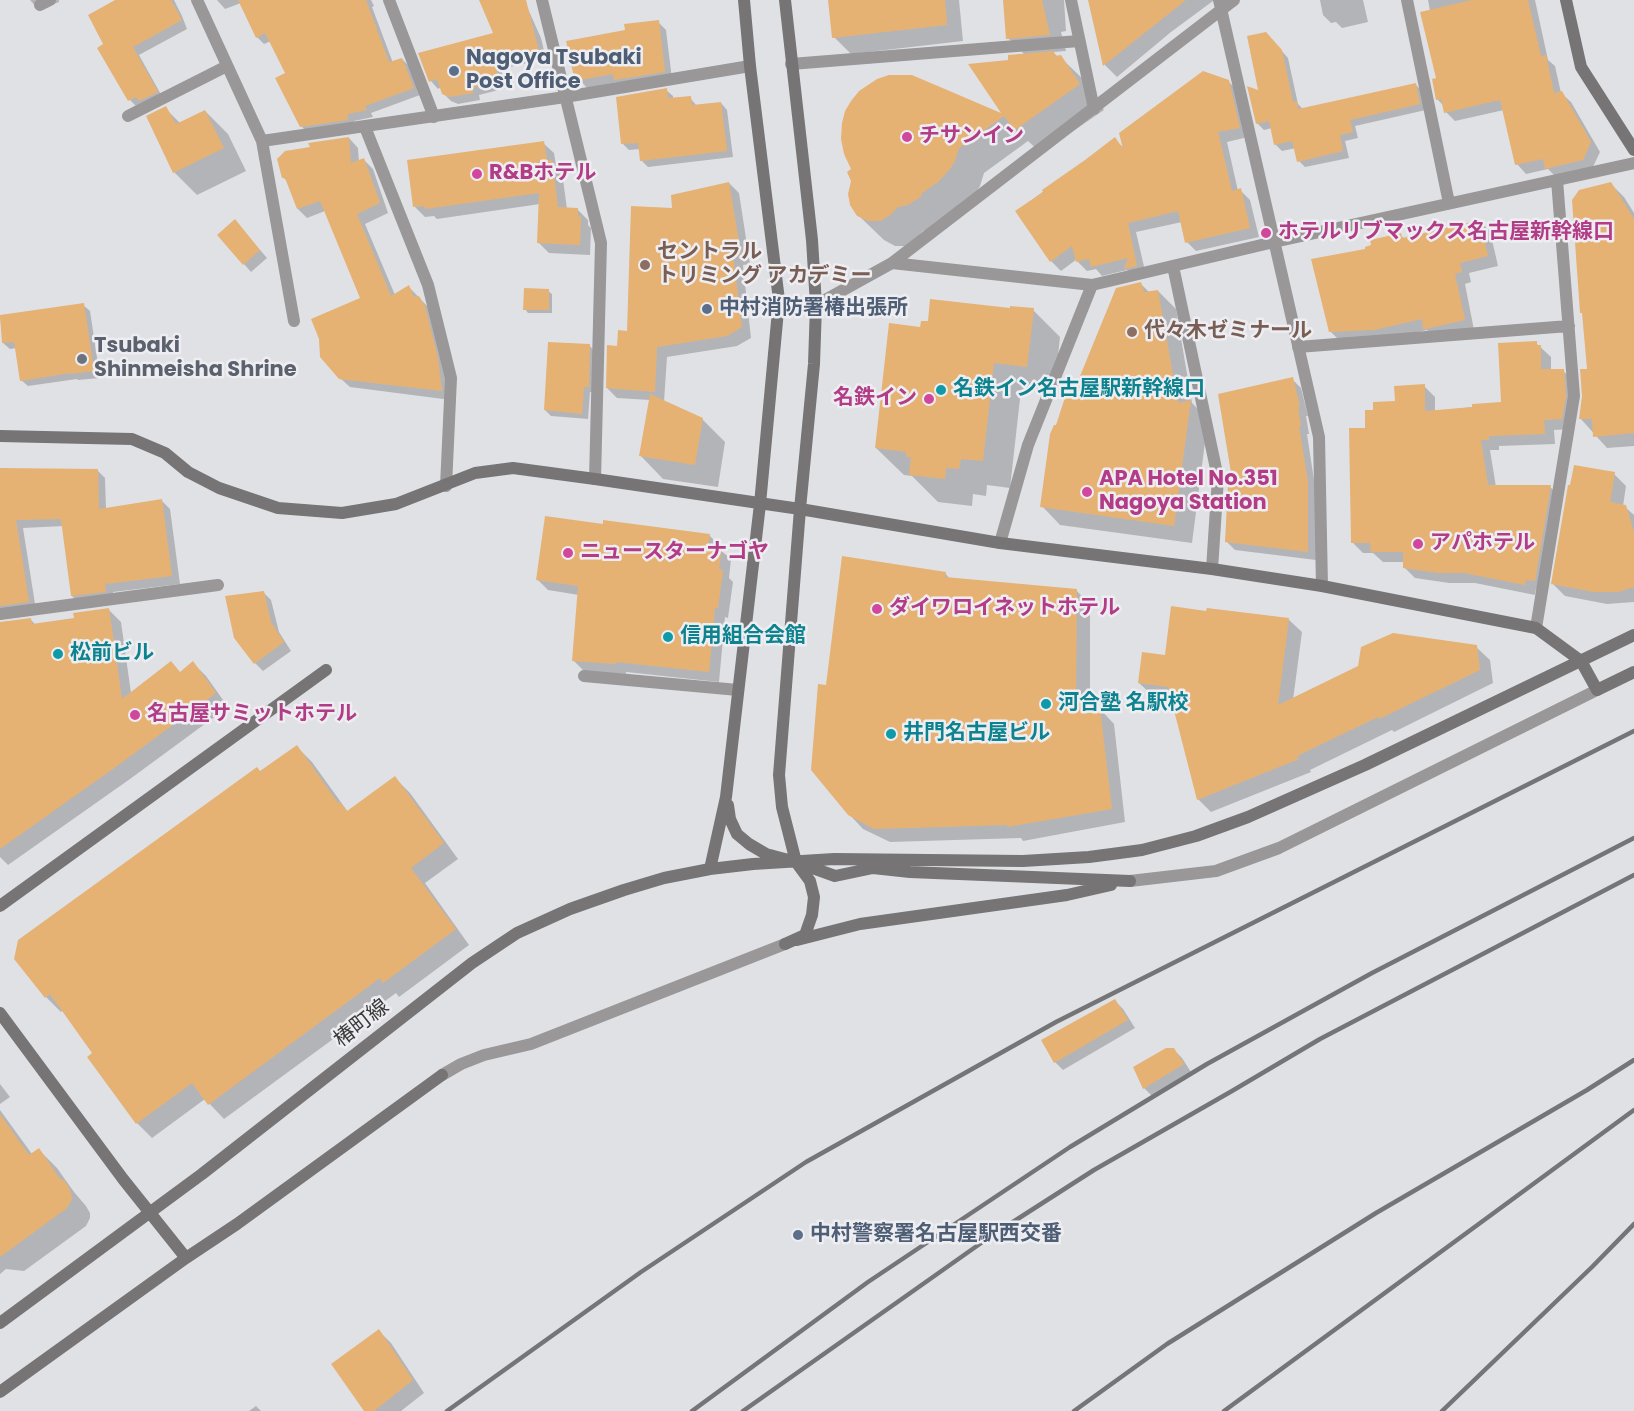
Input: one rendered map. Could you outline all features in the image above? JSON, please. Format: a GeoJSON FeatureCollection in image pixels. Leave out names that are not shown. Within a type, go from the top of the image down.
{"type":"FeatureCollection","features":[{"type":"Feature","properties":{"kind":"street"},"geometry":{"type":"LineString","coordinates":[[197,0],[262,141],[294,321]]}},
{"type":"Feature","properties":{"kind":"street"},"geometry":{"type":"LineString","coordinates":[[389,0],[434,117]]}},
{"type":"Feature","properties":{"kind":"street"},"geometry":{"type":"LineString","coordinates":[[542,0],[602,243],[595,479]]}},
{"type":"Feature","properties":{"kind":"street"},"geometry":{"type":"LineString","coordinates":[[710,869],[726,797],[760,504],[779,300],[744,0]]}},
{"type":"Feature","properties":{"kind":"street"},"geometry":{"type":"LineString","coordinates":[[0,1392],[442,1075],[461,1064],[484,1055],[531,1044],[805,935],[812,915],[814,897],[810,881],[796,862],[782,807],[779,775],[814,364],[816,305],[812,240],[785,0]]}},
{"type":"Feature","properties":{"kind":"street"},"geometry":{"type":"LineString","coordinates":[[1071,0],[1094,109]]}},
{"type":"Feature","properties":{"kind":"street"},"geometry":{"type":"LineString","coordinates":[[816,305],[892,264],[1094,109],[1220,5],[1234,0]]}},
{"type":"Feature","properties":{"kind":"street"},"geometry":{"type":"LineString","coordinates":[[1407,0],[1449,203]]}},
{"type":"Feature","properties":{"kind":"street"},"geometry":{"type":"LineString","coordinates":[[1566,0],[1581,68],[1634,150]]}},
{"type":"Feature","properties":{"kind":"street"},"geometry":{"type":"LineString","coordinates":[[1220,5],[1319,437],[1322,586]]}},
{"type":"Feature","properties":{"kind":"street"},"geometry":{"type":"LineString","coordinates":[[791,64],[1079,41]]}},
{"type":"Feature","properties":{"kind":"street"},"geometry":{"type":"LineString","coordinates":[[128,116],[226,66]]}},
{"type":"Feature","properties":{"kind":"street"},"geometry":{"type":"LineString","coordinates":[[262,141],[565,97],[750,66]]}},
{"type":"Feature","properties":{"kind":"street"},"geometry":{"type":"LineString","coordinates":[[365,127],[428,285],[451,378],[446,486]]}},
{"type":"Feature","properties":{"kind":"street"},"geometry":{"type":"LineString","coordinates":[[892,264],[1092,285],[1274,242],[1634,163]]}},
{"type":"Feature","properties":{"kind":"street"},"geometry":{"type":"LineString","coordinates":[[1536,628],[1574,396],[1557,180]]}},
{"type":"Feature","properties":{"kind":"street"},"geometry":{"type":"LineString","coordinates":[[1173,266],[1218,478],[1212,569]]}},
{"type":"Feature","properties":{"kind":"street"},"geometry":{"type":"LineString","coordinates":[[1000,543],[1028,444],[1092,285]]}},
{"type":"Feature","properties":{"kind":"street"},"geometry":{"type":"LineString","coordinates":[[1298,347],[1569,326]]}},
{"type":"Feature","properties":{"kind":"street"},"geometry":{"type":"LineString","coordinates":[[0,436],[132,439],[165,453],[188,472],[219,488],[278,508],[342,513],[396,504],[476,473],[513,468],[800,509],[1000,543],[1212,569],[1322,586],[1536,628],[1581,661],[1597,690]]}},
{"type":"Feature","properties":{"kind":"street"},"geometry":{"type":"LineString","coordinates":[[0,614],[218,585]]}},
{"type":"Feature","properties":{"kind":"street","name":"椿町線"},"geometry":{"type":"LineString","coordinates":[[0,1323],[151,1212],[472,963],[517,933],[570,909],[664,878],[753,864],[834,859],[1023,861],[1142,850],[1196,836],[1248,817],[1365,765],[1634,635]]}},
{"type":"Feature","properties":{"kind":"street"},"geometry":{"type":"LineString","coordinates":[[0,906],[326,670]]}},
{"type":"Feature","properties":{"kind":"street"},"geometry":{"type":"LineString","coordinates":[[785,944],[860,924],[1067,895],[1130,881],[1216,871],[1279,848],[1634,672]]}},
{"type":"Feature","properties":{"kind":"street"},"geometry":{"type":"LineString","coordinates":[[584,676],[738,690]]}},
{"type":"Feature","properties":{"kind":"street"},"geometry":{"type":"LineString","coordinates":[[726,797],[730,819],[737,834],[749,844],[766,854],[835,876],[873,868],[910,872],[1130,881]]}},
{"type":"Feature","properties":{"kind":"street"},"geometry":{"type":"LineString","coordinates":[[0,1013],[123,1179],[186,1258]]}},
{"type":"Feature","properties":{"kind":"building"},"geometry":{"type":"Polygon","coordinates":[[[115,0],[171,0],[182,20],[133,47],[158,92],[139,101],[136,97],[128,101],[97,48],[103,44],[88,15],[115,0]]]}},
{"type":"Feature","properties":{"kind":"building"},"geometry":{"type":"Polygon","coordinates":[[[238,0],[366,0],[389,62],[402,58],[414,88],[365,106],[367,110],[348,114],[348,120],[300,127],[275,78],[285,73],[265,33],[256,38],[238,0]]]}},
{"type":"Feature","properties":{"kind":"building"},"geometry":{"type":"Polygon","coordinates":[[[479,0],[526,0],[539,51],[494,61],[499,80],[472,88],[474,93],[449,97],[442,94],[437,79],[429,82],[418,53],[493,33],[479,0]]]}},
{"type":"Feature","properties":{"kind":"building"},"geometry":{"type":"Polygon","coordinates":[[[828,0],[945,0],[947,25],[832,38],[828,0]]]}},
{"type":"Feature","properties":{"kind":"building"},"geometry":{"type":"Polygon","coordinates":[[[1003,0],[1042,0],[1050,35],[1006,39],[1003,0]]]}},
{"type":"Feature","properties":{"kind":"building"},"geometry":{"type":"Polygon","coordinates":[[[1088,0],[1186,0],[1103,66],[1088,0]]]}},
{"type":"Feature","properties":{"kind":"building"},"geometry":{"type":"Polygon","coordinates":[[[1472,0],[1528,0],[1541,56],[1546,55],[1554,93],[1562,91],[1591,142],[1583,160],[1545,169],[1543,159],[1515,165],[1500,100],[1444,113],[1441,99],[1436,100],[1432,79],[1436,78],[1420,12],[1472,0]]]}},
{"type":"Feature","properties":{"kind":"building"},"geometry":{"type":"Polygon","coordinates":[[[659,20],[665,72],[614,80],[613,74],[580,80],[573,73],[566,41],[625,30],[624,24],[659,20]]]}},
{"type":"Feature","properties":{"kind":"building"},"geometry":{"type":"Polygon","coordinates":[[[1266,32],[1282,50],[1293,102],[1297,101],[1298,109],[1416,83],[1420,104],[1350,120],[1353,132],[1340,135],[1343,151],[1297,162],[1292,141],[1274,145],[1269,121],[1256,124],[1247,86],[1258,90],[1247,36],[1266,32]]]}},
{"type":"Feature","properties":{"kind":"building"},"geometry":{"type":"Polygon","coordinates":[[[1054,51],[1055,56],[1061,55],[1080,84],[1015,130],[1004,116],[959,148],[950,169],[939,181],[921,194],[922,196],[908,205],[898,207],[880,221],[868,221],[857,216],[850,205],[848,194],[851,181],[847,172],[851,169],[844,154],[841,139],[845,111],[859,91],[877,79],[889,75],[912,75],[1001,113],[968,64],[1008,60],[1008,55],[1054,51]]]}},
{"type":"Feature","properties":{"kind":"building"},"geometry":{"type":"Polygon","coordinates":[[[1203,71],[1229,80],[1240,128],[1218,132],[1232,191],[1241,188],[1250,228],[1185,243],[1178,211],[1128,223],[1137,266],[1124,269],[1128,258],[1091,267],[1089,259],[1076,262],[1072,246],[1050,262],[1015,211],[1115,137],[1123,149],[1119,133],[1203,71]]]}},
{"type":"Feature","properties":{"kind":"building"},"geometry":{"type":"Polygon","coordinates":[[[667,88],[668,98],[691,96],[692,105],[721,102],[727,151],[640,161],[638,143],[621,144],[616,97],[667,88]]]}},
{"type":"Feature","properties":{"kind":"building"},"geometry":{"type":"Polygon","coordinates":[[[166,106],[176,124],[205,110],[224,148],[173,173],[146,116],[166,106]]]}},
{"type":"Feature","properties":{"kind":"building"},"geometry":{"type":"Polygon","coordinates":[[[349,137],[351,163],[364,158],[380,203],[357,214],[391,296],[409,285],[414,297],[419,296],[425,306],[438,358],[442,391],[339,379],[320,357],[319,339],[311,319],[360,298],[320,201],[297,209],[285,178],[282,178],[277,159],[285,151],[310,147],[308,143],[349,137]]]}},
{"type":"Feature","properties":{"kind":"building"},"geometry":{"type":"Polygon","coordinates":[[[544,141],[547,160],[552,160],[558,207],[578,208],[578,217],[581,216],[580,245],[537,243],[539,193],[425,209],[424,206],[413,207],[407,160],[544,141]]]}},
{"type":"Feature","properties":{"kind":"building"},"geometry":{"type":"Polygon","coordinates":[[[729,182],[741,254],[733,255],[742,327],[727,336],[657,347],[655,392],[606,388],[607,345],[617,346],[618,330],[627,331],[631,206],[672,208],[671,195],[729,182]]]}},
{"type":"Feature","properties":{"kind":"building"},"geometry":{"type":"Polygon","coordinates":[[[1611,182],[1634,219],[1634,433],[1593,437],[1592,419],[1579,419],[1582,396],[1580,369],[1587,369],[1582,313],[1580,313],[1572,200],[1579,190],[1611,182]]]}},
{"type":"Feature","properties":{"kind":"building"},"geometry":{"type":"Polygon","coordinates":[[[235,219],[260,250],[243,265],[217,235],[235,219]]]}},
{"type":"Feature","properties":{"kind":"building"},"geometry":{"type":"Polygon","coordinates":[[[1480,220],[1488,256],[1460,263],[1462,272],[1455,274],[1465,320],[1425,329],[1423,329],[1422,319],[1374,330],[1329,332],[1311,259],[1365,249],[1371,245],[1370,240],[1401,233],[1402,238],[1480,220]]]}},
{"type":"Feature","properties":{"kind":"building"},"geometry":{"type":"Polygon","coordinates":[[[1141,282],[1144,292],[1158,290],[1178,403],[1191,400],[1174,526],[1040,507],[1050,434],[1056,425],[1071,379],[1078,381],[1116,288],[1141,282]]]}},
{"type":"Feature","properties":{"kind":"building"},"geometry":{"type":"Polygon","coordinates":[[[524,288],[549,289],[549,310],[523,310],[524,288]]]}},
{"type":"Feature","properties":{"kind":"building"},"geometry":{"type":"Polygon","coordinates":[[[930,299],[1010,308],[1010,306],[1034,308],[1027,367],[994,363],[983,461],[961,459],[959,469],[946,468],[945,479],[909,475],[911,457],[906,457],[906,452],[875,448],[889,323],[920,327],[921,321],[928,321],[930,299]]]}},
{"type":"Feature","properties":{"kind":"building"},"geometry":{"type":"Polygon","coordinates":[[[84,303],[94,371],[20,381],[14,342],[2,343],[0,315],[84,303]]]}},
{"type":"Feature","properties":{"kind":"building"},"geometry":{"type":"Polygon","coordinates":[[[1537,341],[1537,345],[1541,345],[1541,369],[1564,369],[1566,396],[1562,419],[1544,420],[1545,434],[1489,436],[1489,440],[1481,440],[1488,485],[1551,485],[1535,581],[1526,580],[1525,585],[1464,573],[1438,573],[1403,568],[1403,552],[1371,552],[1370,543],[1351,543],[1349,428],[1365,428],[1365,410],[1373,410],[1373,402],[1395,401],[1394,386],[1425,384],[1425,411],[1501,402],[1498,343],[1537,341]]]}},
{"type":"Feature","properties":{"kind":"building"},"geometry":{"type":"Polygon","coordinates":[[[548,342],[590,344],[589,387],[584,387],[582,414],[544,410],[548,342]]]}},
{"type":"Feature","properties":{"kind":"building"},"geometry":{"type":"Polygon","coordinates":[[[1293,377],[1300,407],[1298,407],[1301,426],[1299,426],[1308,482],[1308,552],[1225,542],[1228,484],[1233,485],[1218,394],[1293,377]]]}},
{"type":"Feature","properties":{"kind":"building"},"geometry":{"type":"Polygon","coordinates":[[[650,394],[703,418],[695,465],[639,456],[650,394]]]}},
{"type":"Feature","properties":{"kind":"building"},"geometry":{"type":"Polygon","coordinates":[[[1574,465],[1615,472],[1610,502],[1626,505],[1634,532],[1634,587],[1618,592],[1594,592],[1551,584],[1568,485],[1570,485],[1574,465]]]}},
{"type":"Feature","properties":{"kind":"building"},"geometry":{"type":"Polygon","coordinates":[[[0,468],[98,469],[99,509],[162,499],[172,576],[105,584],[106,592],[71,596],[61,520],[16,520],[29,602],[0,606],[0,468]]]}},
{"type":"Feature","properties":{"kind":"building"},"geometry":{"type":"Polygon","coordinates":[[[545,516],[603,524],[603,520],[710,534],[708,546],[722,548],[719,569],[723,570],[718,608],[715,608],[709,672],[616,662],[616,664],[572,661],[578,586],[536,580],[545,516]]]}},
{"type":"Feature","properties":{"kind":"building"},"geometry":{"type":"Polygon","coordinates":[[[842,556],[946,572],[945,577],[1077,589],[1076,700],[1100,708],[1112,809],[1007,827],[1007,825],[874,829],[848,815],[811,770],[818,684],[826,685],[842,556]]]}},
{"type":"Feature","properties":{"kind":"building"},"geometry":{"type":"Polygon","coordinates":[[[264,591],[271,622],[284,642],[254,664],[234,638],[225,596],[264,591]]]}},
{"type":"Feature","properties":{"kind":"building"},"geometry":{"type":"Polygon","coordinates":[[[1171,606],[1289,618],[1278,705],[1358,666],[1361,647],[1393,633],[1477,645],[1480,670],[1297,756],[1299,759],[1197,800],[1168,687],[1138,683],[1142,652],[1165,655],[1171,606]]]}},
{"type":"Feature","properties":{"kind":"building"},"geometry":{"type":"Polygon","coordinates":[[[109,608],[122,699],[171,661],[180,672],[193,661],[216,693],[0,849],[0,622],[31,618],[32,624],[74,618],[73,613],[109,608]]]}},
{"type":"Feature","properties":{"kind":"building"},"geometry":{"type":"Polygon","coordinates":[[[297,745],[338,803],[340,802],[347,811],[395,776],[444,843],[411,868],[456,929],[383,983],[380,978],[208,1105],[192,1083],[136,1124],[87,1057],[92,1053],[50,994],[45,998],[14,959],[18,940],[257,767],[260,771],[297,745]]]}},
{"type":"Feature","properties":{"kind":"building"},"geometry":{"type":"Polygon","coordinates":[[[1115,999],[1128,1020],[1054,1063],[1041,1040],[1115,999]]]}},
{"type":"Feature","properties":{"kind":"building"},"geometry":{"type":"Polygon","coordinates":[[[1166,1048],[1174,1048],[1184,1064],[1143,1089],[1133,1067],[1166,1048]]]}},
{"type":"Feature","properties":{"kind":"building"},"geometry":{"type":"Polygon","coordinates":[[[0,1114],[29,1155],[39,1148],[60,1179],[64,1180],[68,1186],[72,1199],[67,1208],[0,1257],[0,1114]]]}},
{"type":"Feature","properties":{"kind":"building"},"geometry":{"type":"Polygon","coordinates":[[[379,1329],[413,1380],[374,1411],[364,1411],[331,1364],[379,1329]]]}},
{"type":"Feature","properties":{"kind":"railway"},"geometry":{"type":"LineString","coordinates":[[447,1411],[641,1272],[806,1162],[1056,1022],[1634,731]]}},
{"type":"Feature","properties":{"kind":"railway"},"geometry":{"type":"LineString","coordinates":[[692,1411],[868,1282],[1070,1147],[1207,1064],[1372,973],[1634,838]]}},
{"type":"Feature","properties":{"kind":"railway"},"geometry":{"type":"LineString","coordinates":[[743,1411],[991,1236],[1094,1170],[1320,1039],[1634,875]]}},
{"type":"Feature","properties":{"kind":"railway"},"geometry":{"type":"LineString","coordinates":[[1074,1411],[1167,1344],[1376,1213],[1587,1090],[1634,1060]]}},
{"type":"Feature","properties":{"kind":"railway"},"geometry":{"type":"LineString","coordinates":[[1224,1411],[1634,1110]]}},
{"type":"Feature","properties":{"kind":"railway"},"geometry":{"type":"LineString","coordinates":[[1442,1411],[1634,1224]]}},
{"type":"Feature","properties":{"kind":"place","name":"Nagoya Tsubaki Post Office"},"geometry":{"type":"Point","coordinates":[454,71]}},
{"type":"Feature","properties":{"kind":"place","name":"チサンイン"},"geometry":{"type":"Point","coordinates":[907,137]}},
{"type":"Feature","properties":{"kind":"place","name":"R&Bホテル"},"geometry":{"type":"Point","coordinates":[477,174]}},
{"type":"Feature","properties":{"kind":"place","name":"ホテルリブマックス名古屋新幹線口"},"geometry":{"type":"Point","coordinates":[1266,233]}},
{"type":"Feature","properties":{"kind":"place","name":"セントラル トリミング アカデミー"},"geometry":{"type":"Point","coordinates":[645,265]}},
{"type":"Feature","properties":{"kind":"place","name":"中村消防署椿出張所"},"geometry":{"type":"Point","coordinates":[707,309]}},
{"type":"Feature","properties":{"kind":"place","name":"代々木ゼミナール"},"geometry":{"type":"Point","coordinates":[1132,332]}},
{"type":"Feature","properties":{"kind":"place","name":"Tsubaki Shinmeisha Shrine"},"geometry":{"type":"Point","coordinates":[82,359]}},
{"type":"Feature","properties":{"kind":"place","name":"名鉄イン名古屋駅新幹線口"},"geometry":{"type":"Point","coordinates":[941,390]}},
{"type":"Feature","properties":{"kind":"place","name":"名鉄イン"},"geometry":{"type":"Point","coordinates":[929,399]}},
{"type":"Feature","properties":{"kind":"place","name":"APA Hotel No.351 Nagoya Station"},"geometry":{"type":"Point","coordinates":[1087,492]}},
{"type":"Feature","properties":{"kind":"place","name":"アパホテル"},"geometry":{"type":"Point","coordinates":[1418,544]}},
{"type":"Feature","properties":{"kind":"place","name":"ニュースターナゴヤ"},"geometry":{"type":"Point","coordinates":[568,553]}},
{"type":"Feature","properties":{"kind":"place","name":"ダイワロイネットホテル"},"geometry":{"type":"Point","coordinates":[877,609]}},
{"type":"Feature","properties":{"kind":"place","name":"信用組合会館"},"geometry":{"type":"Point","coordinates":[668,637]}},
{"type":"Feature","properties":{"kind":"place","name":"松前ビル"},"geometry":{"type":"Point","coordinates":[58,654]}},
{"type":"Feature","properties":{"kind":"place","name":"河合塾 名駅校"},"geometry":{"type":"Point","coordinates":[1046,704]}},
{"type":"Feature","properties":{"kind":"place","name":"名古屋サミットホテル"},"geometry":{"type":"Point","coordinates":[135,715]}},
{"type":"Feature","properties":{"kind":"place","name":"井門名古屋ビル"},"geometry":{"type":"Point","coordinates":[891,734]}},
{"type":"Feature","properties":{"kind":"place","name":"中村警察署名古屋駅西交番"},"geometry":{"type":"Point","coordinates":[798,1235]}}]}
